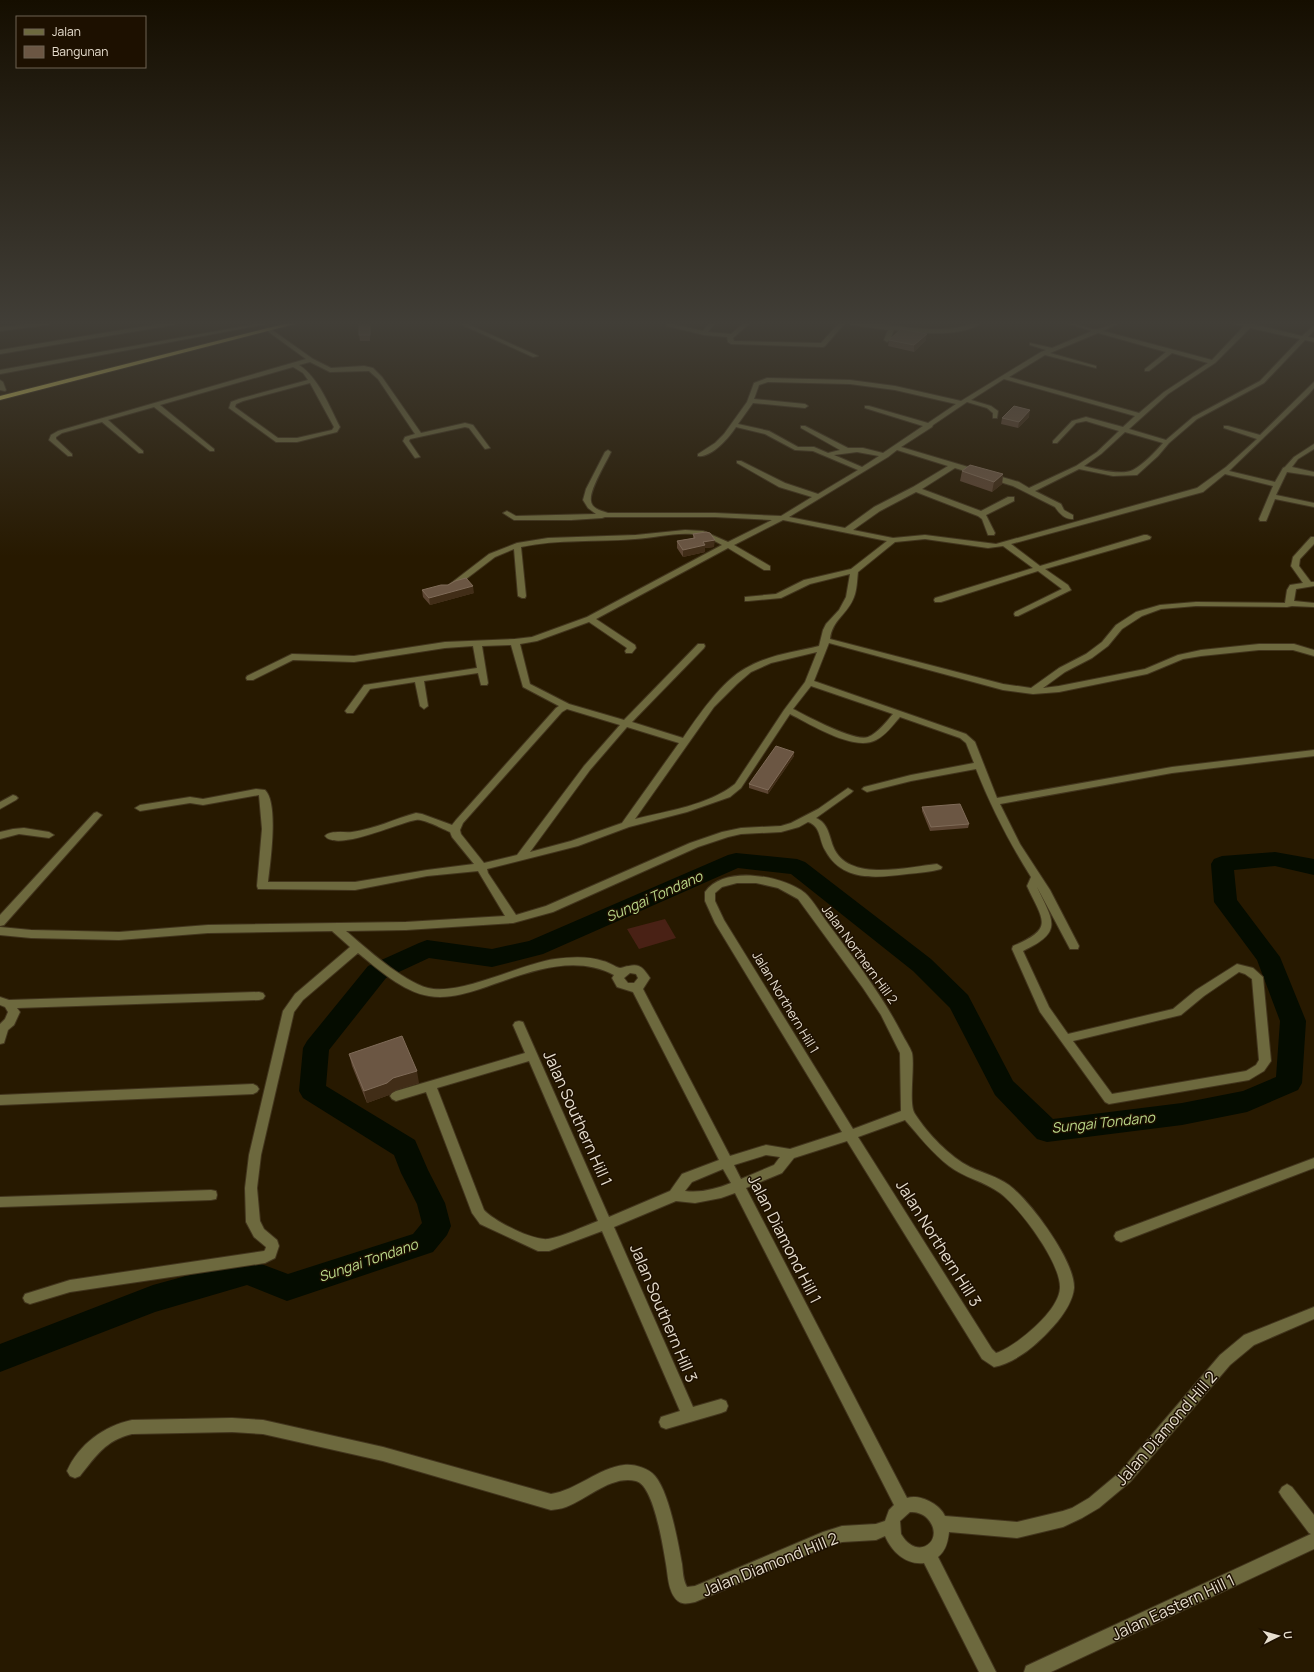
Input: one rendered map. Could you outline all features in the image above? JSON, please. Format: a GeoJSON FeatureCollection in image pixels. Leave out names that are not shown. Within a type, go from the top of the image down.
{"type":"FeatureCollection","features":[{"type":"Feature","properties":{"kind":"street"},"geometry":{"type":"LineString","coordinates":[[70,455],[52,440],[53,436],[60,432],[165,401]]}},
{"type":"Feature","properties":{"kind":"street"},"geometry":{"type":"LineString","coordinates":[[238,401],[233,403],[232,406],[248,420],[279,441],[294,440],[335,431],[338,427],[324,401]]}},
{"type":"Feature","properties":{"kind":"street"},"geometry":{"type":"LineString","coordinates":[[396,401],[419,435]]}},
{"type":"Feature","properties":{"kind":"street"},"geometry":{"type":"LineString","coordinates":[[750,401],[805,406]]}},
{"type":"Feature","properties":{"kind":"street"},"geometry":{"type":"LineString","coordinates":[[700,455],[714,449],[735,425],[750,401]]}},
{"type":"Feature","properties":{"kind":"street"},"geometry":{"type":"LineString","coordinates":[[959,401],[992,408],[996,412],[995,417]]}},
{"type":"Feature","properties":{"kind":"street"},"geometry":{"type":"LineString","coordinates":[[1089,401],[1140,415]]}},
{"type":"Feature","properties":{"kind":"street"},"geometry":{"type":"LineString","coordinates":[[1029,491],[1078,467],[1098,453],[1122,430],[1157,401]]}},
{"type":"Feature","properties":{"kind":"street"},"geometry":{"type":"LineString","coordinates":[[1078,467],[1104,473],[1131,473],[1156,455],[1167,442],[1195,418],[1229,401]]}},
{"type":"Feature","properties":{"kind":"street"},"geometry":{"type":"LineString","coordinates":[[507,513],[514,518],[571,518],[608,515],[715,515],[782,518],[893,540],[925,537],[988,546],[1005,544],[1200,490],[1224,472],[1299,401]]}},
{"type":"Feature","properties":{"kind":"street"},"geometry":{"type":"LineString","coordinates":[[250,678],[292,657],[354,659],[445,645],[515,642],[534,639],[590,619],[782,518],[816,496],[864,470],[886,456],[964,402]]}},
{"type":"Feature","properties":{"kind":"street"},"geometry":{"type":"LineString","coordinates":[[154,404],[212,450]]}},
{"type":"Feature","properties":{"kind":"street"},"geometry":{"type":"LineString","coordinates":[[868,407],[930,426]]}},
{"type":"Feature","properties":{"kind":"street"},"geometry":{"type":"LineString","coordinates":[[1055,442],[1074,422],[1083,419],[1167,442]]}},
{"type":"Feature","properties":{"kind":"street"},"geometry":{"type":"LineString","coordinates":[[103,420],[141,452]]}},
{"type":"Feature","properties":{"kind":"street"},"geometry":{"type":"LineString","coordinates":[[416,457],[406,441],[409,438],[469,425],[487,448]]}},
{"type":"Feature","properties":{"kind":"street"},"geometry":{"type":"LineString","coordinates":[[735,425],[766,432],[797,449],[814,449],[864,470]]}},
{"type":"Feature","properties":{"kind":"street"},"geometry":{"type":"LineString","coordinates":[[803,426],[846,450]]}},
{"type":"Feature","properties":{"kind":"street"},"geometry":{"type":"LineString","coordinates":[[1226,427],[1261,438]]}},
{"type":"Feature","properties":{"kind":"street"},"geometry":{"type":"LineString","coordinates":[[1314,446],[1296,458],[1288,466],[1288,468],[1314,474]]}},
{"type":"Feature","properties":{"kind":"street"},"geometry":{"type":"LineString","coordinates":[[896,448],[954,464],[1016,484],[1058,506],[1061,511],[1070,517]]}},
{"type":"Feature","properties":{"kind":"street"},"geometry":{"type":"LineString","coordinates":[[827,455],[846,450],[865,449],[886,456]]}},
{"type":"Feature","properties":{"kind":"street"},"geometry":{"type":"LineString","coordinates":[[608,452],[590,490],[587,500],[588,505],[593,511],[608,515]]}},
{"type":"Feature","properties":{"kind":"street"},"geometry":{"type":"LineString","coordinates":[[739,462],[782,485],[816,496]]}},
{"type":"Feature","properties":{"kind":"street"},"geometry":{"type":"LineString","coordinates":[[846,531],[877,509],[916,489],[954,464]]}},
{"type":"Feature","properties":{"kind":"street"},"geometry":{"type":"LineString","coordinates":[[1263,519],[1285,469],[1314,474]]}},
{"type":"Feature","properties":{"kind":"street"},"geometry":{"type":"LineString","coordinates":[[1224,472],[1278,485]]}},
{"type":"Feature","properties":{"kind":"street"},"geometry":{"type":"LineString","coordinates":[[916,489],[980,514],[986,518],[991,533]]}},
{"type":"Feature","properties":{"kind":"street"},"geometry":{"type":"LineString","coordinates":[[1272,496],[1314,505]]}},
{"type":"Feature","properties":{"kind":"street"},"geometry":{"type":"LineString","coordinates":[[980,514],[1011,499]]}},
{"type":"Feature","properties":{"kind":"street"},"geometry":{"type":"LineString","coordinates":[[446,589],[485,560],[516,545],[553,540],[607,539],[698,532],[767,568]]}},
{"type":"Feature","properties":{"kind":"street"},"geometry":{"type":"LineString","coordinates":[[938,600],[1147,537]]}},
{"type":"Feature","properties":{"kind":"street"},"geometry":{"type":"LineString","coordinates":[[1311,584],[1295,566],[1296,559],[1314,538]]}},
{"type":"Feature","properties":{"kind":"street"},"geometry":{"type":"LineString","coordinates":[[748,599],[778,596],[806,582],[854,571],[893,540]]}},
{"type":"Feature","properties":{"kind":"street"},"geometry":{"type":"LineString","coordinates":[[1005,544],[1065,587],[1067,590],[1018,614]]}},
{"type":"Feature","properties":{"kind":"street"},"geometry":{"type":"LineString","coordinates":[[516,545],[522,596]]}},
{"type":"Feature","properties":{"kind":"street"},"geometry":{"type":"LineString","coordinates":[[140,808],[190,800],[203,802],[262,792],[265,795],[266,805],[266,836],[262,886],[355,886],[427,873],[482,867],[574,844],[626,825],[684,810],[726,795],[738,786],[788,710],[809,682],[824,644],[827,630],[830,624],[842,611],[850,597],[854,571]]}},
{"type":"Feature","properties":{"kind":"street"},"geometry":{"type":"LineString","coordinates":[[1290,603],[1291,590],[1293,587],[1311,584]]}},
{"type":"Feature","properties":{"kind":"street"},"geometry":{"type":"LineString","coordinates":[[1033,691],[1062,670],[1089,656],[1105,644],[1119,627],[1139,614],[1160,607],[1196,604],[1283,605],[1290,603],[1314,605]]}},
{"type":"Feature","properties":{"kind":"street"},"geometry":{"type":"LineString","coordinates":[[590,619],[632,647],[629,651]]}},
{"type":"Feature","properties":{"kind":"street"},"geometry":{"type":"LineString","coordinates":[[515,642],[526,685],[566,706],[686,742]]}},
{"type":"Feature","properties":{"kind":"street"},"geometry":{"type":"LineString","coordinates":[[477,644],[484,683]]}},
{"type":"Feature","properties":{"kind":"street"},"geometry":{"type":"LineString","coordinates":[[626,825],[711,705],[748,670],[768,661],[824,644],[1003,687],[1033,691],[1059,689],[1148,671],[1181,658],[1201,653],[1259,647],[1294,648],[1314,653]]}},
{"type":"Feature","properties":{"kind":"street"},"geometry":{"type":"LineString","coordinates":[[521,857],[587,768],[626,723],[701,646]]}},
{"type":"Feature","properties":{"kind":"street"},"geometry":{"type":"LineString","coordinates":[[350,711],[367,687],[482,670]]}},
{"type":"Feature","properties":{"kind":"street"},"geometry":{"type":"LineString","coordinates":[[419,679],[424,706]]}},
{"type":"Feature","properties":{"kind":"street"},"geometry":{"type":"LineString","coordinates":[[809,682],[963,736],[970,742],[994,802],[1015,844],[1045,890],[1074,946]]}},
{"type":"Feature","properties":{"kind":"street"},"geometry":{"type":"LineString","coordinates":[[513,919],[482,873],[482,867],[456,836],[455,830],[459,822],[508,765],[559,710],[566,706]]}},
{"type":"Feature","properties":{"kind":"street"},"geometry":{"type":"LineString","coordinates":[[788,710],[846,737],[861,741],[868,740],[874,736],[899,713]]}},
{"type":"Feature","properties":{"kind":"street"},"geometry":{"type":"LineString","coordinates":[[994,802],[1172,770],[1314,753]]}},
{"type":"Feature","properties":{"kind":"street"},"geometry":{"type":"LineString","coordinates":[[867,789],[911,778],[980,765]]}},
{"type":"Feature","properties":{"kind":"street"},"geometry":{"type":"LineString","coordinates":[[0,931],[31,934],[119,936],[208,929],[406,926],[513,919],[557,906],[700,843],[741,831],[781,829],[795,825],[809,819],[848,791]]}},
{"type":"Feature","properties":{"kind":"street"},"geometry":{"type":"LineString","coordinates":[[0,806],[12,798]]}},
{"type":"Feature","properties":{"kind":"street"},"geometry":{"type":"LineString","coordinates":[[0,922],[97,815]]}},
{"type":"Feature","properties":{"kind":"street"},"geometry":{"type":"LineString","coordinates":[[330,836],[345,836],[376,831],[416,816],[455,830]]}},
{"type":"Feature","properties":{"kind":"street"},"geometry":{"type":"LineString","coordinates":[[809,819],[818,822],[822,827],[829,850],[835,859],[851,870],[864,873],[937,867]]}},
{"type":"Feature","properties":{"kind":"street"},"geometry":{"type":"LineString","coordinates":[[0,836],[8,832],[23,830],[49,835]]}},
{"type":"Feature","properties":{"kind":"street"},"geometry":{"type":"LineString","coordinates":[[1036,877],[1032,886],[1048,922],[1046,930],[1043,936],[1017,949],[1044,1009],[1065,1039],[1109,1099],[1249,1076],[1260,1068],[1265,1061],[1257,977],[1249,971],[1237,968],[1200,993],[1177,1012],[1065,1039]]}},
{"type":"Feature","properties":{"kind":"street","name":"Jalan Northern Hill 2"},"geometry":{"type":"LineString","coordinates":[[718,884],[736,879],[756,879],[781,885],[802,896],[867,984],[886,1012],[903,1044],[907,1062],[907,1114]]}},
{"type":"Feature","properties":{"kind":"street","name":"Jalan Northern Hill 1"},"geometry":{"type":"LineString","coordinates":[[718,884],[710,892],[710,901],[719,920],[850,1135]]}},
{"type":"Feature","properties":{"kind":"street"},"geometry":{"type":"LineString","coordinates":[[336,928],[357,947],[412,987],[428,992],[451,992],[484,984],[528,969],[566,961],[586,961],[602,964],[620,973],[631,969],[640,971],[644,981],[636,987],[629,988],[621,984],[618,978],[620,973]]}},
{"type":"Feature","properties":{"kind":"street"},"geometry":{"type":"LineString","coordinates":[[30,1298],[70,1286],[265,1258],[271,1254],[273,1249],[272,1244],[259,1233],[253,1222],[251,1188],[255,1155],[289,1011],[299,997],[357,947]]}},
{"type":"Feature","properties":{"kind":"street","name":"Jalan Diamond Hill 1"},"geometry":{"type":"LineString","coordinates":[[636,987],[903,1507]]}},
{"type":"Feature","properties":{"kind":"street"},"geometry":{"type":"LineString","coordinates":[[5,1002],[259,996]]}},
{"type":"Feature","properties":{"kind":"street"},"geometry":{"type":"LineString","coordinates":[[0,1040],[2,1029],[10,1022],[14,1015],[13,1009],[5,1002]]}},
{"type":"Feature","properties":{"kind":"street","name":"Jalan Southern Hill 1"},"geometry":{"type":"LineString","coordinates":[[519,1025],[606,1224]]}},
{"type":"Feature","properties":{"kind":"street"},"geometry":{"type":"LineString","coordinates":[[396,1096],[532,1055]]}},
{"type":"Feature","properties":{"kind":"street"},"geometry":{"type":"LineString","coordinates":[[430,1086],[473,1201],[479,1213],[485,1220],[506,1232],[538,1245],[552,1244],[606,1224],[675,1195],[695,1198],[707,1196],[738,1186],[778,1169],[790,1154]]}},
{"type":"Feature","properties":{"kind":"street"},"geometry":{"type":"LineString","coordinates":[[0,1100],[253,1090]]}},
{"type":"Feature","properties":{"kind":"street"},"geometry":{"type":"LineString","coordinates":[[675,1195],[687,1178],[727,1162],[766,1150],[790,1154],[850,1135],[907,1114]]}},
{"type":"Feature","properties":{"kind":"street","name":"Jalan Northern Hill 3"},"geometry":{"type":"LineString","coordinates":[[850,1135],[990,1357],[994,1360],[1004,1358],[1043,1328],[1061,1305],[1068,1288],[1068,1280],[1064,1269],[1036,1224],[1015,1198],[997,1184],[969,1173],[947,1158],[907,1114]]}},
{"type":"Feature","properties":{"kind":"street"},"geometry":{"type":"LineString","coordinates":[[1121,1236],[1314,1163]]}},
{"type":"Feature","properties":{"kind":"street"},"geometry":{"type":"LineString","coordinates":[[0,1202],[211,1194]]}},
{"type":"Feature","properties":{"kind":"street","name":"Jalan Southern Hill 3"},"geometry":{"type":"LineString","coordinates":[[606,1224],[689,1415]]}},
{"type":"Feature","properties":{"kind":"street","name":"Jalan Diamond Hill 2"},"geometry":{"type":"LineString","coordinates":[[941,1524],[1017,1530],[1063,1519],[1077,1513],[1100,1498],[1126,1477],[1237,1349],[1249,1340],[1314,1313]]}},
{"type":"Feature","properties":{"kind":"street"},"geometry":{"type":"LineString","coordinates":[[666,1422],[721,1406]]}},
{"type":"Feature","properties":{"kind":"street","name":"Jalan Diamond Hill 2"},"geometry":{"type":"LineString","coordinates":[[75,1471],[98,1443],[105,1436],[116,1430],[132,1427],[232,1425],[263,1428],[382,1454],[551,1502],[564,1500],[620,1472],[635,1474],[646,1478],[657,1490],[680,1591],[684,1596],[695,1594],[823,1540],[842,1534],[876,1532],[892,1526]]}},
{"type":"Feature","properties":{"kind":"street"},"geometry":{"type":"LineString","coordinates":[[1287,1492],[1314,1528]]}},
{"type":"Feature","properties":{"kind":"street"},"geometry":{"type":"LineString","coordinates":[[915,1504],[921,1505],[933,1512],[941,1524],[941,1543],[928,1555],[914,1555],[900,1547],[893,1534],[893,1518],[903,1507],[915,1504]]}},
{"type":"Feature","properties":{"kind":"street","name":"Jalan Eastern Hill 1"},"geometry":{"type":"LineString","coordinates":[[1032,1672],[1314,1541]]}},
{"type":"Feature","properties":{"kind":"street"},"geometry":{"type":"LineString","coordinates":[[928,1555],[988,1672]]}},
{"type":"Feature","properties":{"kind":"shaded area"},"geometry":{"type":"Polygon","coordinates":[[[665,919],[676,938],[639,949],[627,929],[665,919]]]}},
{"type":"Feature","properties":{"kind":"building"},"geometry":{"type":"Polygon","coordinates":[[[1014,406],[1030,410],[1019,422],[1002,418],[1014,406]]]}},
{"type":"Feature","properties":{"kind":"building"},"geometry":{"type":"Polygon","coordinates":[[[970,465],[1003,474],[994,482],[962,471],[970,465]]]}},
{"type":"Feature","properties":{"kind":"building"},"geometry":{"type":"Polygon","coordinates":[[[706,532],[710,533],[715,540],[703,542],[705,545],[683,550],[677,541],[695,538],[693,534],[706,532]]]}},
{"type":"Feature","properties":{"kind":"building"},"geometry":{"type":"Polygon","coordinates":[[[466,578],[473,586],[429,598],[422,590],[441,585],[448,585],[466,578]]]}},
{"type":"Feature","properties":{"kind":"building"},"geometry":{"type":"Polygon","coordinates":[[[776,746],[794,752],[768,790],[749,784],[776,746]]]}},
{"type":"Feature","properties":{"kind":"building"},"geometry":{"type":"Polygon","coordinates":[[[960,804],[969,824],[931,827],[922,807],[960,804]]]}},
{"type":"Feature","properties":{"kind":"building"},"geometry":{"type":"Polygon","coordinates":[[[402,1036],[417,1071],[393,1078],[387,1083],[364,1091],[349,1054],[402,1036]]]}},
{"type":"Feature","properties":{"kind":"waterway","name":"Sungai Tondano"},"geometry":{"type":"LineString","coordinates":[[0,1358],[153,1299],[248,1272],[287,1288],[423,1243],[437,1226],[431,1203],[415,1173],[405,1148],[312,1091],[316,1048],[377,972],[427,949],[492,958],[535,948],[736,860],[797,867],[922,965],[959,1002],[1004,1088],[1047,1131],[1182,1114],[1247,1101],[1289,1083],[1293,1021],[1268,957],[1226,902],[1222,864],[1275,859],[1314,867]]}}]}
